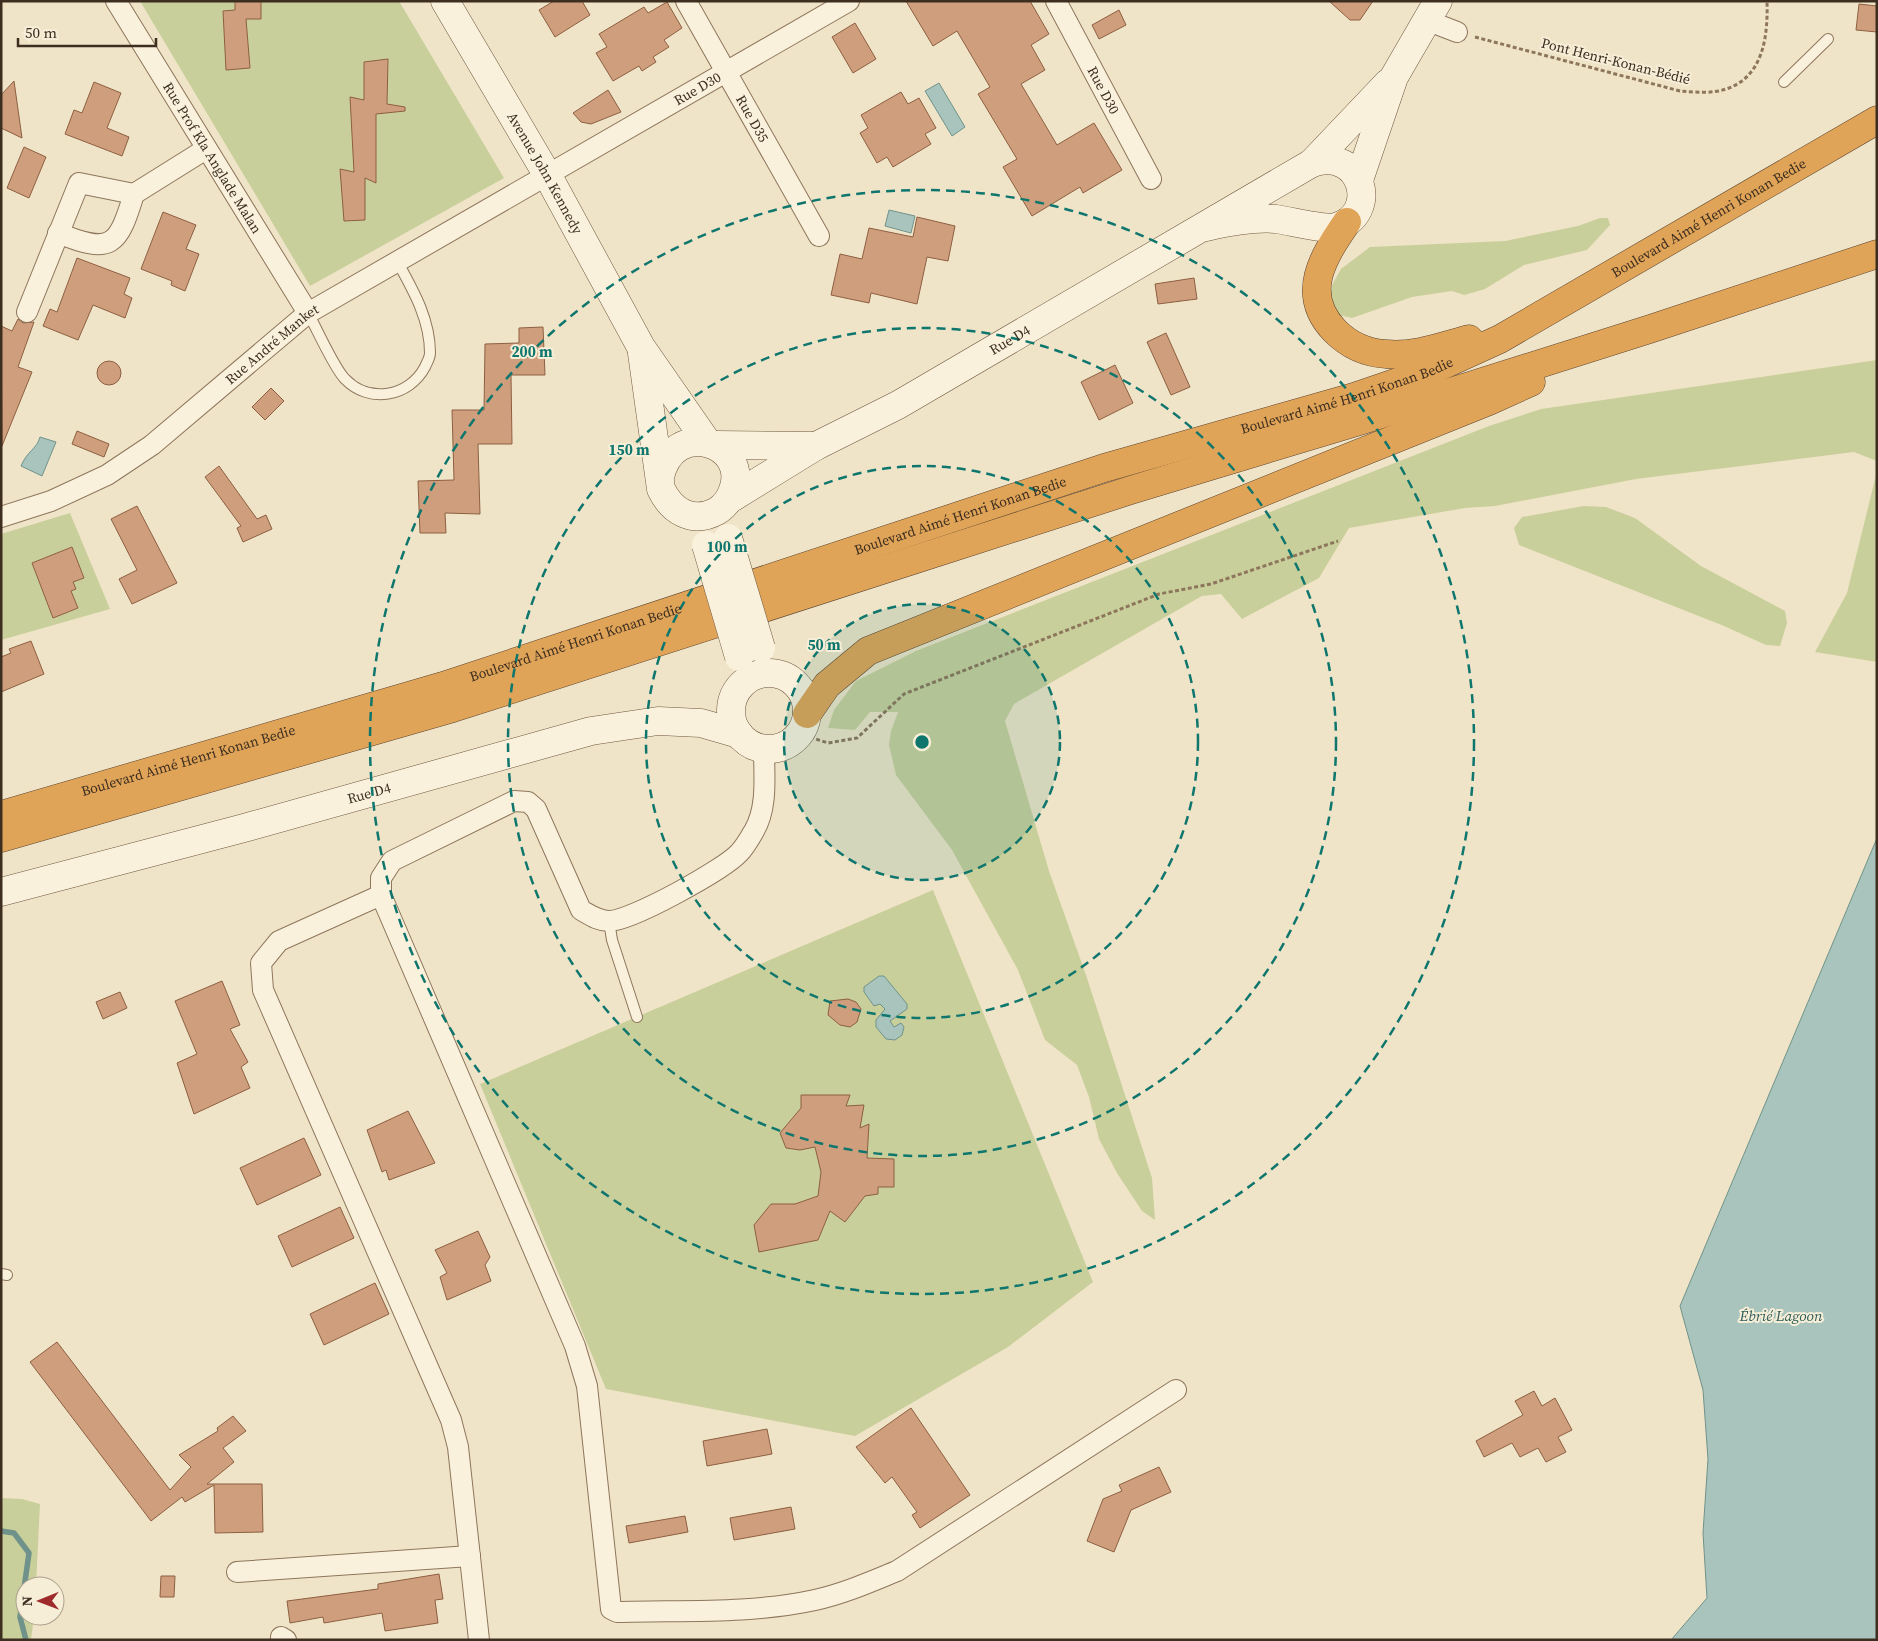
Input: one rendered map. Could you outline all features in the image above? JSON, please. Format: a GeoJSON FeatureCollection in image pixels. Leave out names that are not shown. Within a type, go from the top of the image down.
{"type":"FeatureCollection","features":[{"type":"Feature","properties":{"kind":"highway","name":"Boulevard Aimé Henri Konan Bedie"},"geometry":{"type":"LineString","coordinates":[[1,815],[443,686],[1104,468],[1362,394],[1430,371],[1466,356],[1546,312],[1877,120]]}},
{"type":"Feature","properties":{"kind":"highway"},"geometry":{"type":"LineString","coordinates":[[1347,222],[1326,254],[1316,292],[1318,306],[1326,322],[1343,339],[1362,350],[1387,355],[1415,352],[1470,339],[1546,312]]}},
{"type":"Feature","properties":{"kind":"highway","name":"Boulevard Aimé Henri Konan Bedie"},"geometry":{"type":"LineString","coordinates":[[1,838],[453,708],[1131,490],[1359,421],[1650,329],[1877,254]]}},
{"type":"Feature","properties":{"kind":"highway"},"geometry":{"type":"LineString","coordinates":[[804,723],[827,685],[868,651],[1489,401],[1650,329]]}},
{"type":"Feature","properties":{"kind":"main road","name":"Avenue John Kennedy"},"geometry":{"type":"LineString","coordinates":[[445,1],[548,176],[641,348],[711,444],[728,458],[735,475],[734,487],[727,502],[717,542],[750,652],[741,686]]}},
{"type":"Feature","properties":{"kind":"main road"},"geometry":{"type":"LineString","coordinates":[[1347,222],[1358,210],[1362,198],[1360,180],[1394,77],[1432,11]]}},
{"type":"Feature","properties":{"kind":"main road"},"geometry":{"type":"LineString","coordinates":[[1312,224],[1302,216],[1296,205],[1294,193],[1296,181],[1394,77]]}},
{"type":"Feature","properties":{"kind":"main road","name":"Rue D4"},"geometry":{"type":"LineString","coordinates":[[727,502],[816,446],[898,405],[1323,159],[1340,162],[1354,171],[1360,180]]}},
{"type":"Feature","properties":{"kind":"main road","name":"Rue D4"},"geometry":{"type":"LineString","coordinates":[[1201,228],[1274,219],[1330,227],[1347,222]]}},
{"type":"Feature","properties":{"kind":"main road","name":"Avenue John Kennedy"},"geometry":{"type":"LineString","coordinates":[[641,348],[661,489],[675,509],[686,515],[717,542]]}},
{"type":"Feature","properties":{"kind":"main road"},"geometry":{"type":"LineString","coordinates":[[660,476],[669,454],[679,446],[690,442],[711,444]]}},
{"type":"Feature","properties":{"kind":"main road","name":"Rue D4"},"geometry":{"type":"LineString","coordinates":[[711,444],[816,446]]}},
{"type":"Feature","properties":{"kind":"main road"},"geometry":{"type":"LineString","coordinates":[[686,515],[698,517],[711,514],[727,502]]}},
{"type":"Feature","properties":{"kind":"main road","name":"Avenue John Kennedy"},"geometry":{"type":"LineString","coordinates":[[750,652],[779,674]]}},
{"type":"Feature","properties":{"kind":"main road"},"geometry":{"type":"LineString","coordinates":[[738,734],[734,725],[732,704],[741,686],[759,675],[779,674],[788,678],[800,689],[806,703],[804,723],[785,746],[764,749]]}},
{"type":"Feature","properties":{"kind":"main road","name":"Rue D4"},"geometry":{"type":"LineString","coordinates":[[1,892],[591,731],[658,721],[701,723],[738,734],[750,744],[764,749]]}},
{"type":"Feature","properties":{"kind":"street","name":"Rue Prof Kla Anglade Malan"},"geometry":{"type":"LineString","coordinates":[[116,1],[308,313]]}},
{"type":"Feature","properties":{"kind":"street","name":"Rue D35"},"geometry":{"type":"LineString","coordinates":[[686,1],[819,236]]}},
{"type":"Feature","properties":{"kind":"street","name":"Rue D30"},"geometry":{"type":"LineString","coordinates":[[548,176],[849,1]]}},
{"type":"Feature","properties":{"kind":"street","name":"Rue D30"},"geometry":{"type":"LineString","coordinates":[[1056,1],[1151,179]]}},
{"type":"Feature","properties":{"kind":"street"},"geometry":{"type":"LineString","coordinates":[[1432,11],[1457,32]]}},
{"type":"Feature","properties":{"kind":"street"},"geometry":{"type":"LineString","coordinates":[[58,233],[94,245],[105,243],[114,238],[123,227],[134,194],[206,149]]}},
{"type":"Feature","properties":{"kind":"street","name":"Rue André Manket"},"geometry":{"type":"LineString","coordinates":[[1,517],[51,501],[107,475],[152,445],[308,313],[548,176]]}},
{"type":"Feature","properties":{"kind":"street"},"geometry":{"type":"LineString","coordinates":[[27,312],[79,183],[134,194]]}},
{"type":"Feature","properties":{"kind":"street"},"geometry":{"type":"LineString","coordinates":[[764,749],[762,807],[755,830],[739,853],[710,874],[627,917],[609,921],[595,919],[581,910],[536,809],[528,802],[514,801],[392,862],[381,878],[381,895],[575,1346],[587,1386],[611,1609],[617,1612],[748,1608],[815,1600],[866,1584],[897,1571],[1176,1390]]}},
{"type":"Feature","properties":{"kind":"street"},"geometry":{"type":"LineString","coordinates":[[381,895],[280,942],[261,963],[263,990],[446,1406],[458,1447],[479,1640]]}},
{"type":"Feature","properties":{"kind":"street"},"geometry":{"type":"LineString","coordinates":[[237,1572],[470,1556]]}},
{"type":"Feature","properties":{"kind":"lane"},"geometry":{"type":"LineString","coordinates":[[1784,82],[1828,39]]}},
{"type":"Feature","properties":{"kind":"lane"},"geometry":{"type":"LineString","coordinates":[[308,313],[344,379],[359,390],[384,396],[404,389],[420,376],[430,356],[428,333],[416,297],[397,261]]}},
{"type":"Feature","properties":{"kind":"lane"},"geometry":{"type":"LineString","coordinates":[[609,921],[612,940],[637,1017]]}},
{"type":"Feature","properties":{"kind":"path","name":"Pont Henri-Konan-Bédié"},"geometry":{"type":"LineString","coordinates":[[1457,32],[1680,91],[1708,92],[1727,89],[1745,79],[1758,61],[1766,41],[1767,1]]}},
{"type":"Feature","properties":{"kind":"path"},"geometry":{"type":"LineString","coordinates":[[804,723],[828,744],[857,738],[904,694],[1159,594],[1211,584],[1338,541]]}},
{"type":"Feature","properties":{"kind":"green space"},"geometry":{"type":"Polygon","coordinates":[[[140,1],[399,1],[504,178],[310,286],[140,1]]]}},
{"type":"Feature","properties":{"kind":"green space"},"geometry":{"type":"Polygon","coordinates":[[[1600,218],[1608,218],[1610,225],[1587,250],[1524,265],[1485,289],[1464,295],[1452,291],[1412,297],[1352,318],[1339,315],[1330,301],[1332,285],[1341,269],[1370,247],[1505,241],[1578,226],[1600,218]]]}},
{"type":"Feature","properties":{"kind":"green space"},"geometry":{"type":"Polygon","coordinates":[[[1877,360],[1877,461],[1854,452],[1636,479],[1495,506],[1465,508],[1349,528],[1319,578],[1242,619],[1221,594],[1202,596],[1014,704],[1005,721],[1049,871],[1086,975],[1152,1178],[1155,1220],[1142,1211],[1117,1173],[1099,1139],[1089,1097],[1077,1065],[1045,1040],[1018,970],[952,850],[896,775],[889,745],[891,731],[898,712],[870,712],[855,730],[828,728],[834,710],[856,681],[916,651],[1489,426],[1541,409],[1877,360]]]}},
{"type":"Feature","properties":{"kind":"green space"},"geometry":{"type":"Polygon","coordinates":[[[1877,471],[1877,662],[1815,652],[1847,593],[1877,471]]]}},
{"type":"Feature","properties":{"kind":"green space"},"geometry":{"type":"Polygon","coordinates":[[[1584,506],[1606,507],[1635,518],[1701,566],[1785,611],[1787,623],[1780,646],[1766,645],[1724,626],[1519,545],[1514,528],[1522,517],[1584,506]]]}},
{"type":"Feature","properties":{"kind":"green space"},"geometry":{"type":"Polygon","coordinates":[[[70,513],[110,609],[1,640],[1,534],[70,513]]]}},
{"type":"Feature","properties":{"kind":"green space"},"geometry":{"type":"Polygon","coordinates":[[[933,890],[1093,1282],[1008,1347],[855,1436],[606,1389],[480,1084],[933,890]]]}},
{"type":"Feature","properties":{"kind":"green space"},"geometry":{"type":"Polygon","coordinates":[[[1,1498],[22,1499],[40,1504],[36,1576],[15,1576],[15,1626],[33,1626],[31,1640],[1,1640],[1,1498]]]}},
{"type":"Feature","properties":{"kind":"water"},"geometry":{"type":"Polygon","coordinates":[[[939,83],[965,127],[952,136],[925,91],[939,83]]]}},
{"type":"Feature","properties":{"kind":"water"},"geometry":{"type":"Polygon","coordinates":[[[889,210],[915,216],[911,233],[885,226],[889,210]]]}},
{"type":"Feature","properties":{"kind":"water"},"geometry":{"type":"Polygon","coordinates":[[[40,437],[56,442],[42,476],[21,466],[40,437]]]}},
{"type":"Feature","properties":{"kind":"water","name":"Ébrié Lagoon"},"geometry":{"type":"Polygon","coordinates":[[[1877,838],[1877,1640],[1671,1640],[1707,1598],[1703,1533],[1708,1459],[1703,1390],[1680,1306],[1877,838]]]}},
{"type":"Feature","properties":{"kind":"water"},"geometry":{"type":"Polygon","coordinates":[[[879,976],[884,976],[907,1004],[907,1009],[890,1021],[894,1027],[901,1023],[904,1027],[902,1035],[895,1040],[886,1039],[876,1027],[876,1020],[885,1009],[880,1004],[874,1006],[864,992],[864,987],[879,976]]]}},
{"type":"Feature","properties":{"kind":"building"},"geometry":{"type":"Polygon","coordinates":[[[235,1],[261,1],[261,19],[246,19],[250,68],[226,70],[223,11],[235,10],[235,1]]]}},
{"type":"Feature","properties":{"kind":"building"},"geometry":{"type":"Polygon","coordinates":[[[554,1],[582,1],[590,15],[555,37],[539,10],[554,1]]]}},
{"type":"Feature","properties":{"kind":"building"},"geometry":{"type":"Polygon","coordinates":[[[906,1],[1030,1],[1049,34],[1031,45],[1045,70],[1021,84],[1057,145],[1094,123],[1122,170],[1083,193],[1080,187],[1032,216],[1003,167],[1017,159],[978,94],[990,87],[957,31],[933,46],[906,1]]]}},
{"type":"Feature","properties":{"kind":"building"},"geometry":{"type":"Polygon","coordinates":[[[1329,1],[1373,1],[1360,20],[1350,20],[1329,1]]]}},
{"type":"Feature","properties":{"kind":"building"},"geometry":{"type":"Polygon","coordinates":[[[667,2],[682,28],[664,40],[669,47],[653,57],[656,62],[642,71],[639,66],[613,81],[596,53],[607,47],[599,34],[644,7],[648,13],[667,2]]]}},
{"type":"Feature","properties":{"kind":"building"},"geometry":{"type":"Polygon","coordinates":[[[1859,4],[1877,6],[1877,32],[1856,30],[1859,4]]]}},
{"type":"Feature","properties":{"kind":"building"},"geometry":{"type":"Polygon","coordinates":[[[1119,10],[1126,25],[1099,39],[1092,25],[1119,10]]]}},
{"type":"Feature","properties":{"kind":"building"},"geometry":{"type":"Polygon","coordinates":[[[855,23],[876,59],[853,73],[832,37],[855,23]]]}},
{"type":"Feature","properties":{"kind":"building"},"geometry":{"type":"Polygon","coordinates":[[[388,59],[387,104],[405,107],[405,111],[376,114],[376,183],[365,178],[365,220],[344,221],[340,169],[354,172],[350,97],[364,100],[364,62],[388,59]]]}},
{"type":"Feature","properties":{"kind":"building"},"geometry":{"type":"Polygon","coordinates":[[[14,81],[22,138],[1,128],[1,95],[14,81]]]}},
{"type":"Feature","properties":{"kind":"building"},"geometry":{"type":"Polygon","coordinates":[[[94,82],[121,93],[107,128],[129,137],[122,156],[65,134],[74,110],[82,113],[94,82]]]}},
{"type":"Feature","properties":{"kind":"building"},"geometry":{"type":"Polygon","coordinates":[[[608,90],[621,112],[591,124],[581,122],[573,113],[608,90]]]}},
{"type":"Feature","properties":{"kind":"building"},"geometry":{"type":"Polygon","coordinates":[[[901,92],[908,104],[919,98],[936,128],[925,134],[931,144],[893,167],[887,157],[877,163],[860,133],[868,128],[861,115],[901,92]]]}},
{"type":"Feature","properties":{"kind":"building"},"geometry":{"type":"Polygon","coordinates":[[[24,147],[46,157],[29,198],[7,188],[24,147]]]}},
{"type":"Feature","properties":{"kind":"building"},"geometry":{"type":"Polygon","coordinates":[[[163,212],[196,225],[186,249],[199,254],[185,291],[171,285],[172,281],[141,269],[163,212]]]}},
{"type":"Feature","properties":{"kind":"building"},"geometry":{"type":"Polygon","coordinates":[[[917,217],[955,226],[948,261],[927,257],[917,304],[871,293],[869,303],[831,295],[840,254],[862,259],[869,228],[913,237],[917,217]]]}},
{"type":"Feature","properties":{"kind":"building"},"geometry":{"type":"Polygon","coordinates":[[[77,258],[130,278],[124,294],[132,298],[125,318],[93,305],[78,340],[43,326],[50,309],[57,312],[77,258]]]}},
{"type":"Feature","properties":{"kind":"building"},"geometry":{"type":"Polygon","coordinates":[[[1194,278],[1197,299],[1158,304],[1155,284],[1194,278]]]}},
{"type":"Feature","properties":{"kind":"building"},"geometry":{"type":"Polygon","coordinates":[[[18,319],[23,323],[34,322],[18,367],[32,372],[2,446],[1,326],[12,331],[18,319]]]}},
{"type":"Feature","properties":{"kind":"building"},"geometry":{"type":"Polygon","coordinates":[[[543,327],[545,375],[511,375],[512,444],[478,444],[480,514],[445,513],[446,533],[420,533],[418,481],[454,480],[452,410],[484,410],[485,344],[519,343],[519,328],[543,327]]]}},
{"type":"Feature","properties":{"kind":"building"},"geometry":{"type":"Polygon","coordinates":[[[1166,333],[1190,387],[1171,395],[1147,342],[1166,333]]]}},
{"type":"Feature","properties":{"kind":"building"},"geometry":{"type":"Polygon","coordinates":[[[109,361],[118,364],[121,373],[118,382],[109,385],[100,382],[97,373],[100,364],[109,361]]]}},
{"type":"Feature","properties":{"kind":"building"},"geometry":{"type":"Polygon","coordinates":[[[1115,365],[1133,403],[1099,420],[1081,382],[1115,365]]]}},
{"type":"Feature","properties":{"kind":"building"},"geometry":{"type":"Polygon","coordinates":[[[271,388],[284,401],[265,420],[252,407],[271,388]]]}},
{"type":"Feature","properties":{"kind":"building"},"geometry":{"type":"Polygon","coordinates":[[[77,431],[109,444],[104,457],[72,444],[77,431]]]}},
{"type":"Feature","properties":{"kind":"building"},"geometry":{"type":"Polygon","coordinates":[[[219,466],[257,519],[266,515],[272,529],[243,542],[237,528],[241,526],[205,477],[219,466]]]}},
{"type":"Feature","properties":{"kind":"building"},"geometry":{"type":"Polygon","coordinates":[[[137,506],[177,583],[132,604],[119,579],[137,570],[111,519],[137,506]]]}},
{"type":"Feature","properties":{"kind":"building"},"geometry":{"type":"Polygon","coordinates":[[[72,547],[84,578],[73,582],[76,589],[71,591],[78,608],[53,618],[32,563],[72,547]]]}},
{"type":"Feature","properties":{"kind":"building"},"geometry":{"type":"Polygon","coordinates":[[[31,641],[44,674],[1,692],[1,657],[11,653],[9,649],[31,641]]]}},
{"type":"Feature","properties":{"kind":"building"},"geometry":{"type":"Polygon","coordinates":[[[222,981],[240,1025],[230,1029],[248,1062],[241,1067],[250,1088],[194,1114],[177,1063],[197,1054],[175,1001],[222,981]]]}},
{"type":"Feature","properties":{"kind":"building"},"geometry":{"type":"Polygon","coordinates":[[[120,992],[127,1008],[103,1019],[96,1002],[120,992]]]}},
{"type":"Feature","properties":{"kind":"building"},"geometry":{"type":"Polygon","coordinates":[[[848,999],[856,1002],[861,1009],[857,1022],[850,1027],[840,1025],[828,1015],[830,1001],[848,999]]]}},
{"type":"Feature","properties":{"kind":"building"},"geometry":{"type":"Polygon","coordinates":[[[801,1095],[850,1095],[846,1106],[864,1105],[860,1128],[869,1124],[867,1158],[894,1159],[894,1187],[878,1187],[878,1194],[865,1196],[845,1222],[830,1211],[818,1240],[759,1252],[754,1225],[771,1204],[795,1204],[818,1196],[821,1172],[815,1147],[800,1150],[786,1148],[780,1133],[801,1108],[801,1095]]]}},
{"type":"Feature","properties":{"kind":"building"},"geometry":{"type":"Polygon","coordinates":[[[408,1111],[435,1163],[389,1180],[386,1170],[382,1172],[367,1130],[408,1111]]]}},
{"type":"Feature","properties":{"kind":"building"},"geometry":{"type":"Polygon","coordinates":[[[304,1138],[321,1175],[257,1205],[240,1168],[304,1138]]]}},
{"type":"Feature","properties":{"kind":"building"},"geometry":{"type":"Polygon","coordinates":[[[340,1207],[354,1238],[292,1267],[278,1236],[340,1207]]]}},
{"type":"Feature","properties":{"kind":"building"},"geometry":{"type":"Polygon","coordinates":[[[478,1231],[490,1257],[485,1265],[491,1281],[447,1300],[440,1277],[447,1273],[435,1250],[478,1231]]]}},
{"type":"Feature","properties":{"kind":"building"},"geometry":{"type":"Polygon","coordinates":[[[375,1283],[389,1314],[324,1345],[310,1314],[375,1283]]]}},
{"type":"Feature","properties":{"kind":"building"},"geometry":{"type":"Polygon","coordinates":[[[57,1342],[170,1490],[191,1467],[179,1455],[218,1431],[217,1428],[233,1416],[246,1431],[223,1448],[234,1462],[207,1484],[262,1484],[263,1532],[215,1533],[214,1485],[185,1502],[182,1497],[151,1521],[30,1362],[57,1342]]]}},
{"type":"Feature","properties":{"kind":"building"},"geometry":{"type":"Polygon","coordinates":[[[1534,1391],[1542,1406],[1555,1398],[1572,1430],[1558,1437],[1566,1452],[1546,1462],[1538,1448],[1520,1457],[1512,1443],[1484,1457],[1476,1441],[1523,1415],[1515,1401],[1534,1391]]]}},
{"type":"Feature","properties":{"kind":"building"},"geometry":{"type":"Polygon","coordinates":[[[911,1408],[970,1495],[920,1528],[912,1515],[917,1512],[892,1477],[885,1483],[856,1447],[911,1408]]]}},
{"type":"Feature","properties":{"kind":"building"},"geometry":{"type":"Polygon","coordinates":[[[767,1429],[772,1454],[707,1466],[703,1441],[767,1429]]]}},
{"type":"Feature","properties":{"kind":"building"},"geometry":{"type":"Polygon","coordinates":[[[1159,1467],[1171,1492],[1131,1510],[1114,1552],[1087,1541],[1103,1499],[1122,1491],[1119,1485],[1159,1467]]]}},
{"type":"Feature","properties":{"kind":"building"},"geometry":{"type":"Polygon","coordinates":[[[791,1507],[795,1529],[734,1540],[730,1518],[791,1507]]]}},
{"type":"Feature","properties":{"kind":"building"},"geometry":{"type":"Polygon","coordinates":[[[685,1516],[688,1532],[629,1543],[626,1526],[685,1516]]]}},
{"type":"Feature","properties":{"kind":"building"},"geometry":{"type":"Polygon","coordinates":[[[439,1574],[443,1599],[435,1600],[438,1623],[385,1631],[382,1613],[324,1623],[323,1617],[290,1623],[287,1601],[378,1589],[378,1584],[439,1574]]]}},
{"type":"Feature","properties":{"kind":"building"},"geometry":{"type":"Polygon","coordinates":[[[161,1576],[175,1576],[174,1597],[160,1597],[161,1576]]]}},
{"type":"Feature","properties":{"kind":"waterway"},"geometry":{"type":"LineString","coordinates":[[1,1531],[14,1533],[29,1553],[20,1617],[26,1640]]}}]}
